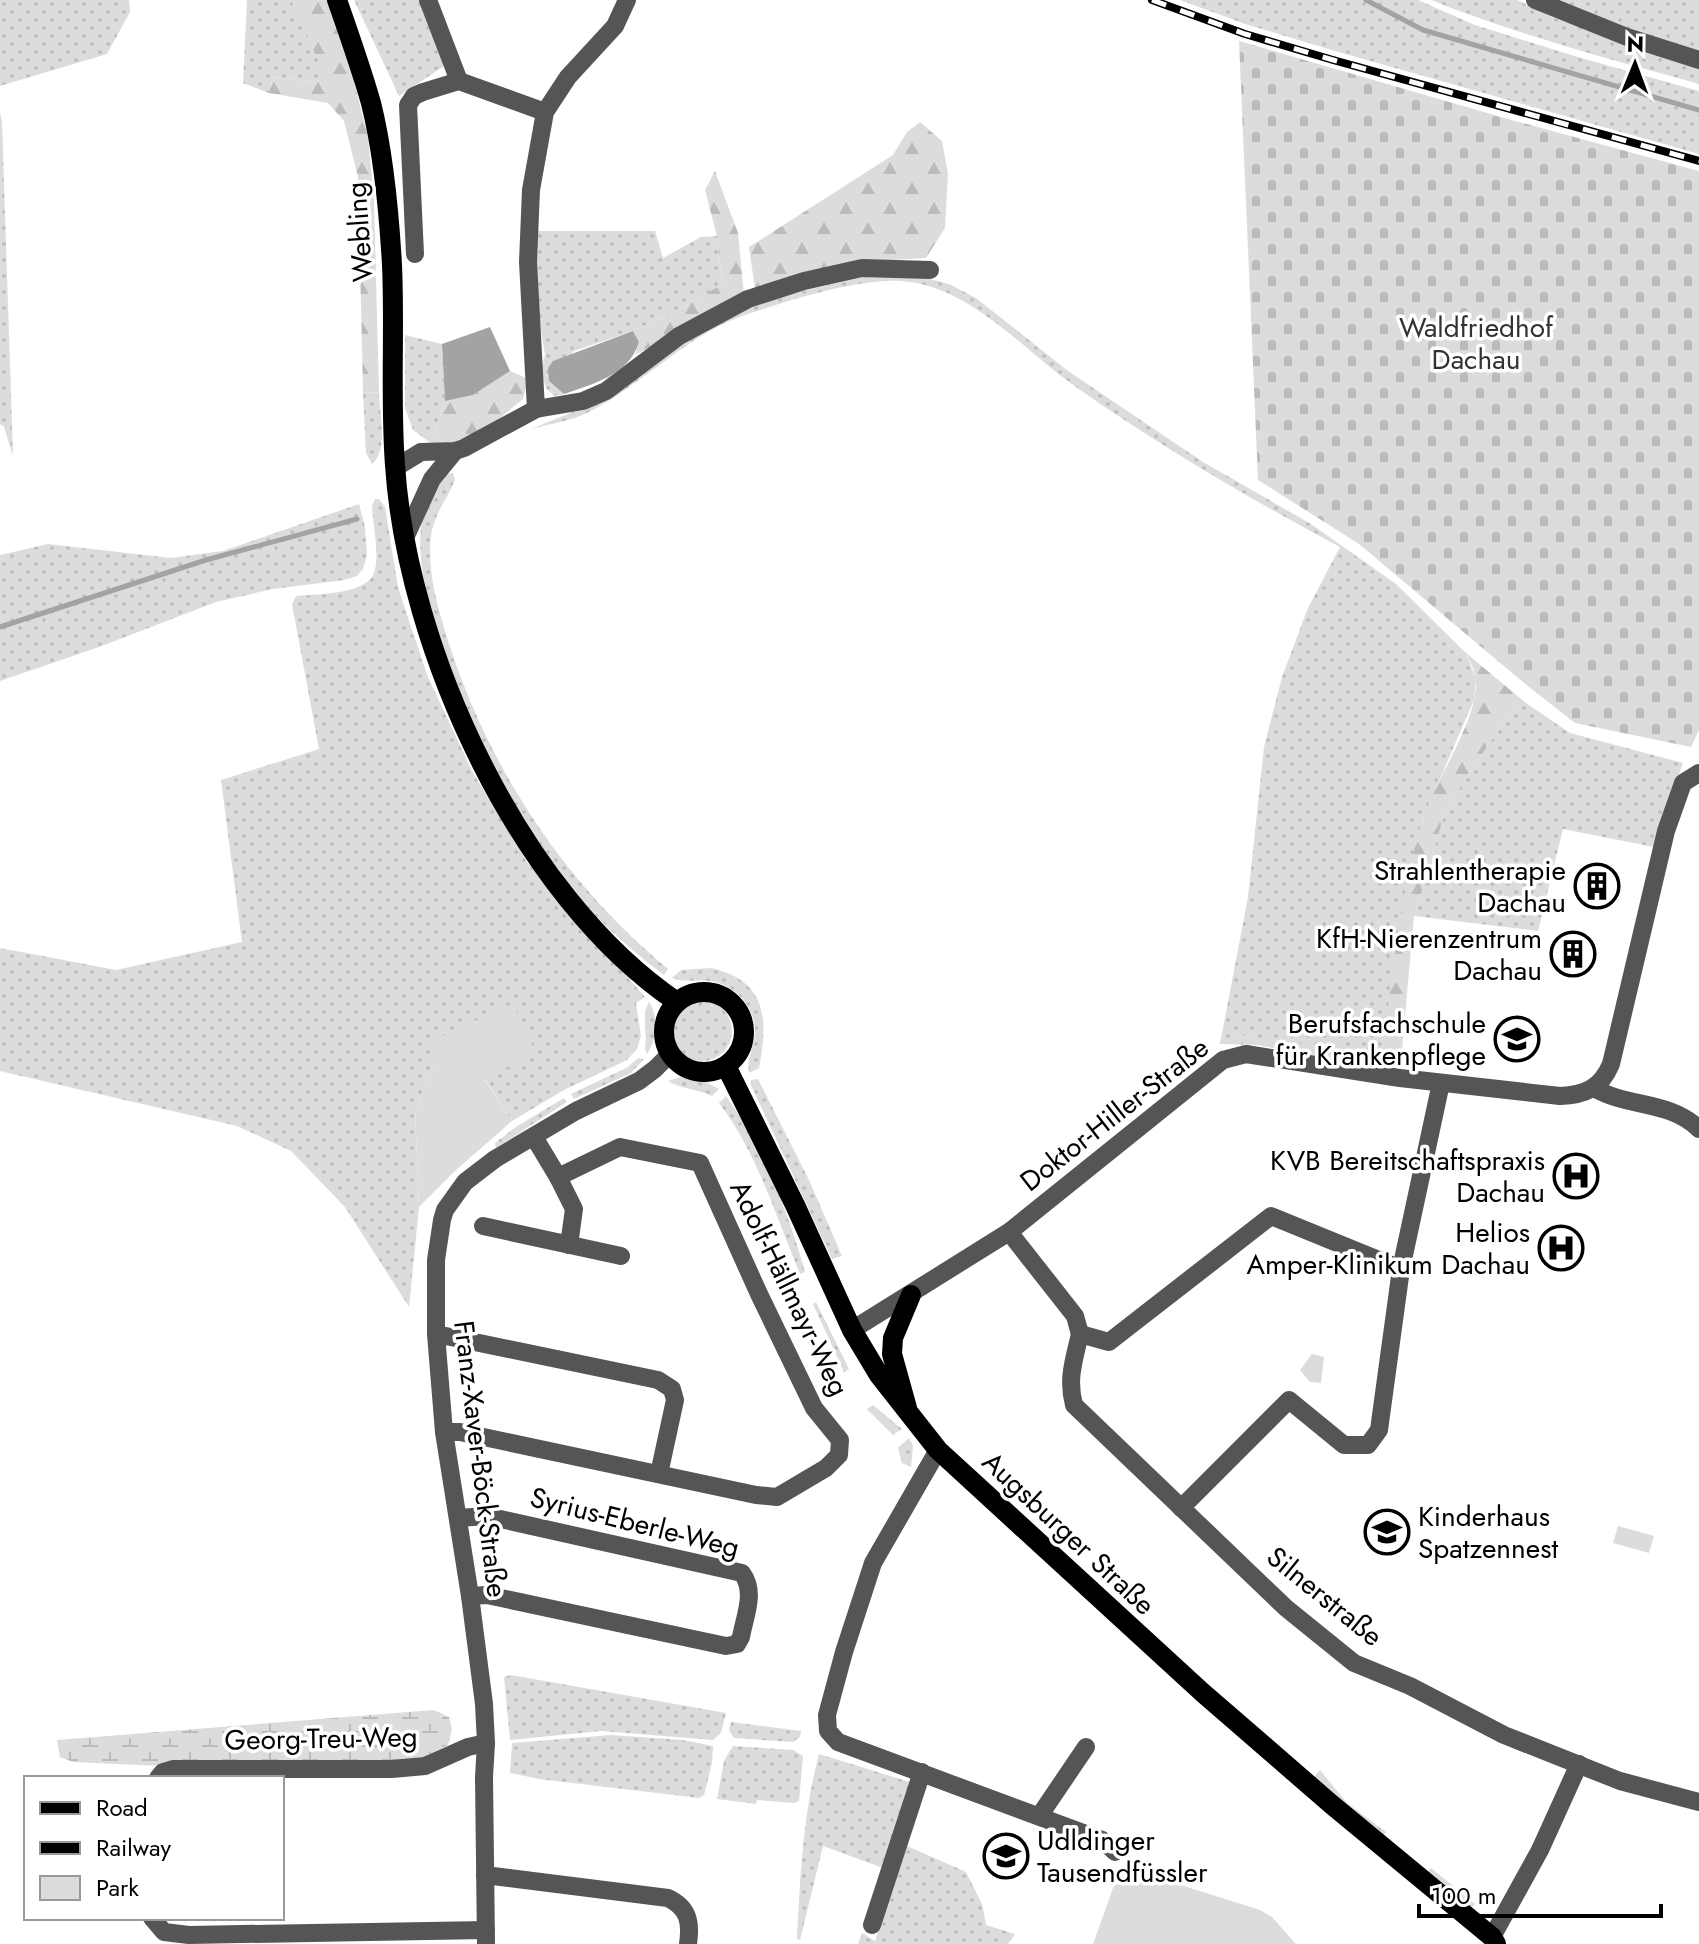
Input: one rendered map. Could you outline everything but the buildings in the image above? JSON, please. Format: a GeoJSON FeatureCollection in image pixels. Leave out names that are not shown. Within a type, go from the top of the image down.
{"type":"FeatureCollection","features":[{"type":"Feature","properties":{"kind":"main road","name":"Webling"},"geometry":{"type":"LineString","coordinates":[[337,0],[371,106],[383,165],[392,266],[395,468]]}},
{"type":"Feature","properties":{"kind":"main road"},"geometry":{"type":"LineString","coordinates":[[395,468],[405,538],[421,613],[458,712],[484,767],[512,818],[569,900],[626,962],[677,1002]]}},
{"type":"Feature","properties":{"kind":"main road"},"geometry":{"type":"LineString","coordinates":[[715,992],[737,1007],[745,1032],[743,1045],[736,1057],[714,1071],[689,1070],[678,1063],[664,1041],[668,1013],[677,1002],[688,994],[715,992]]}},
{"type":"Feature","properties":{"kind":"main road","name":"Augsburger Straße"},"geometry":{"type":"LineString","coordinates":[[726,1066],[852,1330],[879,1375],[938,1450],[1203,1693],[1494,1940]]}},
{"type":"Feature","properties":{"kind":"main road"},"geometry":{"type":"LineString","coordinates":[[909,1416],[892,1354],[893,1338],[911,1295]]}},
{"type":"Feature","properties":{"kind":"street"},"geometry":{"type":"LineString","coordinates":[[428,0],[459,81],[545,112]]}},
{"type":"Feature","properties":{"kind":"street"},"geometry":{"type":"LineString","coordinates":[[536,409],[528,262],[531,190],[545,112],[568,77],[615,26],[627,0]]}},
{"type":"Feature","properties":{"kind":"street"},"geometry":{"type":"LineString","coordinates":[[1535,0],[1627,37],[1699,60]]}},
{"type":"Feature","properties":{"kind":"street","name":"Webling"},"geometry":{"type":"LineString","coordinates":[[415,254],[408,105],[414,96],[459,81]]}},
{"type":"Feature","properties":{"kind":"street"},"geometry":{"type":"LineString","coordinates":[[405,538],[425,492],[455,451],[536,409],[583,401],[606,391],[679,336],[748,299],[804,281],[862,268],[930,270]]}},
{"type":"Feature","properties":{"kind":"street"},"geometry":{"type":"LineString","coordinates":[[395,468],[421,452],[455,451]]}},
{"type":"Feature","properties":{"kind":"street"},"geometry":{"type":"LineString","coordinates":[[395,468],[442,468]]}},
{"type":"Feature","properties":{"kind":"street"},"geometry":{"type":"LineString","coordinates":[[1696,774],[1683,783],[1666,831],[1611,1064],[1594,1088],[1610,1098],[1669,1109],[1689,1119],[1699,1129]]}},
{"type":"Feature","properties":{"kind":"street","name":"Franz-Xaver-Böck-Straße"},"geometry":{"type":"LineString","coordinates":[[486,1937],[486,1743],[470,1596],[444,1432],[436,1334],[436,1260],[445,1210],[465,1182],[495,1159],[576,1111],[639,1081],[670,1054]]}},
{"type":"Feature","properties":{"kind":"street","name":"Doktor-Hiller-Straße"},"geometry":{"type":"LineString","coordinates":[[852,1330],[1009,1232],[1223,1060],[1246,1054],[1441,1083],[1560,1096],[1573,1096],[1594,1088]]}},
{"type":"Feature","properties":{"kind":"street"},"geometry":{"type":"LineString","coordinates":[[1181,1508],[1289,1400],[1344,1445],[1368,1445],[1379,1430],[1401,1269],[1441,1083]]}},
{"type":"Feature","properties":{"kind":"street"},"geometry":{"type":"LineString","coordinates":[[534,1137],[574,1209],[569,1245]]}},
{"type":"Feature","properties":{"kind":"street","name":"Adolf-Hällmayr-Weg"},"geometry":{"type":"LineString","coordinates":[[444,1432],[460,1432],[777,1497],[826,1468],[839,1455],[840,1440],[814,1408],[700,1163],[620,1147],[558,1177]]}},
{"type":"Feature","properties":{"kind":"street"},"geometry":{"type":"LineString","coordinates":[[1009,1232],[1075,1316],[1080,1334],[1109,1342],[1271,1216],[1401,1269]]}},
{"type":"Feature","properties":{"kind":"street"},"geometry":{"type":"LineString","coordinates":[[483,1226],[621,1256]]}},
{"type":"Feature","properties":{"kind":"street"},"geometry":{"type":"LineString","coordinates":[[436,1334],[658,1380],[665,1384],[672,1389],[675,1400],[659,1474]]}},
{"type":"Feature","properties":{"kind":"street","name":"Silnerstraße"},"geometry":{"type":"LineString","coordinates":[[1080,1334],[1070,1375],[1069,1387],[1074,1405],[1286,1608],[1354,1663],[1410,1686],[1490,1729],[1620,1781],[1699,1802]]}},
{"type":"Feature","properties":{"kind":"street"},"geometry":{"type":"LineString","coordinates":[[938,1450],[873,1563],[827,1715],[828,1731],[838,1742],[1040,1815],[1102,1840],[1115,1852]]}},
{"type":"Feature","properties":{"kind":"street","name":"Syrius-Eberle-Weg"},"geometry":{"type":"LineString","coordinates":[[458,1518],[487,1516],[742,1573],[750,1591],[741,1637],[737,1644],[726,1646],[487,1595],[470,1596]]}},
{"type":"Feature","properties":{"kind":"street","name":"Georg-Treu-Weg"},"geometry":{"type":"LineString","coordinates":[[160,1776],[173,1769],[392,1769],[425,1766],[468,1747],[486,1743]]}},
{"type":"Feature","properties":{"kind":"street"},"geometry":{"type":"LineString","coordinates":[[1040,1815],[1086,1747]]}},
{"type":"Feature","properties":{"kind":"street"},"geometry":{"type":"LineString","coordinates":[[1494,1940],[1579,1764]]}},
{"type":"Feature","properties":{"kind":"street"},"geometry":{"type":"LineString","coordinates":[[872,1925],[922,1772]]}},
{"type":"Feature","properties":{"kind":"street"},"geometry":{"type":"LineString","coordinates":[[485,1875],[668,1898],[678,1903],[688,1915],[688,1944]]}},
{"type":"Feature","properties":{"kind":"street"},"geometry":{"type":"LineString","coordinates":[[154,1920],[164,1932],[189,1940],[486,1937]]}},
{"type":"Feature","properties":{"kind":"green space"},"geometry":{"type":"Polygon","coordinates":[[[0,0],[129,0],[130,12],[107,54],[0,86],[0,0]]]}},
{"type":"Feature","properties":{"kind":"green space"},"geometry":{"type":"Polygon","coordinates":[[[247,0],[291,0],[325,73],[316,82],[273,77],[269,93],[243,83],[247,0]]]}},
{"type":"Feature","properties":{"kind":"green space"},"geometry":{"type":"Polygon","coordinates":[[[291,0],[328,0],[348,58],[368,137],[374,201],[379,392],[363,393],[358,177],[344,121],[328,103],[269,93],[273,77],[316,82],[324,73],[291,0]]]}},
{"type":"Feature","properties":{"kind":"green space"},"geometry":{"type":"Polygon","coordinates":[[[354,0],[421,0],[447,64],[399,96],[354,0]]]}},
{"type":"Feature","properties":{"kind":"green space"},"geometry":{"type":"Polygon","coordinates":[[[1180,0],[1418,0],[1475,25],[1699,91],[1699,154],[1335,51],[1245,24],[1180,0]]]}},
{"type":"Feature","properties":{"kind":"green space"},"geometry":{"type":"Polygon","coordinates":[[[1431,0],[1517,0],[1552,17],[1699,68],[1699,84],[1530,35],[1431,0]]]}},
{"type":"Feature","properties":{"kind":"green space"},"geometry":{"type":"Polygon","coordinates":[[[1556,0],[1699,0],[1699,51],[1629,29],[1556,0]]]}},
{"type":"Feature","properties":{"kind":"green space","name":"Waldfriedhof Dachau"},"geometry":{"type":"Polygon","coordinates":[[[1239,41],[1699,171],[1699,730],[1691,747],[1575,723],[1359,544],[1258,480],[1239,41]]]}},
{"type":"Feature","properties":{"kind":"green space"},"geometry":{"type":"Polygon","coordinates":[[[0,112],[13,456],[4,427],[0,424],[0,112]]]}},
{"type":"Feature","properties":{"kind":"green space"},"geometry":{"type":"Polygon","coordinates":[[[920,122],[942,141],[948,174],[945,228],[926,258],[856,262],[755,289],[749,247],[893,155],[907,132],[920,122]]]}},
{"type":"Feature","properties":{"kind":"green space"},"geometry":{"type":"Polygon","coordinates":[[[715,171],[738,233],[744,295],[635,355],[639,342],[633,331],[675,312],[722,284],[717,236],[705,190],[715,171]]]}},
{"type":"Feature","properties":{"kind":"green space"},"geometry":{"type":"Polygon","coordinates":[[[535,231],[655,231],[663,258],[701,237],[717,236],[722,284],[675,312],[633,331],[574,351],[549,381],[564,394],[554,396],[546,388],[541,371],[545,355],[537,304],[535,231]]]}},
{"type":"Feature","properties":{"kind":"green space"},"geometry":{"type":"Polygon","coordinates":[[[914,275],[949,284],[976,298],[1068,371],[1203,462],[1311,524],[1396,584],[1466,653],[1476,679],[1474,700],[1423,818],[1406,893],[1382,1056],[1239,1035],[1220,1044],[1248,897],[1264,747],[1282,677],[1308,608],[1340,547],[1239,491],[1140,430],[1076,387],[973,307],[927,285],[902,281],[866,283],[825,291],[726,323],[706,333],[629,388],[589,412],[531,429],[575,411],[668,350],[763,300],[864,277],[914,275]]]}},
{"type":"Feature","properties":{"kind":"green space"},"geometry":{"type":"Polygon","coordinates":[[[405,335],[442,344],[445,401],[431,443],[413,430],[405,408],[405,335]]]}},
{"type":"Feature","properties":{"kind":"green space"},"geometry":{"type":"Polygon","coordinates":[[[510,371],[528,379],[523,399],[489,427],[454,442],[431,443],[445,401],[473,395],[510,371]]]}},
{"type":"Feature","properties":{"kind":"green space"},"geometry":{"type":"Polygon","coordinates":[[[379,392],[382,441],[372,464],[366,453],[363,393],[379,392]]]}},
{"type":"Feature","properties":{"kind":"green space"},"geometry":{"type":"Polygon","coordinates":[[[453,473],[455,480],[432,530],[430,558],[441,616],[466,691],[509,780],[535,822],[596,900],[668,969],[664,975],[598,918],[551,863],[522,820],[466,713],[444,656],[428,601],[420,551],[426,504],[447,474],[453,473]]]}},
{"type":"Feature","properties":{"kind":"green space"},"geometry":{"type":"Polygon","coordinates":[[[375,499],[379,499],[385,507],[398,587],[428,677],[472,771],[527,862],[645,997],[636,1003],[641,1036],[637,1049],[627,1060],[564,1090],[512,1121],[484,1078],[435,1062],[415,1111],[419,1207],[409,1307],[345,1207],[291,1151],[237,1126],[0,1071],[0,948],[116,970],[242,942],[221,780],[319,749],[292,604],[296,596],[342,592],[371,578],[376,563],[372,506],[375,499]]]}},
{"type":"Feature","properties":{"kind":"green space"},"geometry":{"type":"Polygon","coordinates":[[[359,504],[367,555],[363,569],[357,576],[273,589],[216,602],[0,681],[0,555],[48,544],[171,558],[223,551],[359,504]]]}},
{"type":"Feature","properties":{"kind":"green space"},"geometry":{"type":"Polygon","coordinates":[[[1466,653],[1526,703],[1506,718],[1446,809],[1414,916],[1401,1061],[1387,1068],[1257,1045],[1220,1044],[1239,1035],[1382,1055],[1398,936],[1415,847],[1429,804],[1463,733],[1475,698],[1476,678],[1466,653]]]}},
{"type":"Feature","properties":{"kind":"green space"},"geometry":{"type":"Polygon","coordinates":[[[1526,703],[1570,733],[1683,763],[1654,847],[1563,829],[1538,931],[1414,916],[1446,809],[1506,718],[1526,703]]]}},
{"type":"Feature","properties":{"kind":"green space"},"geometry":{"type":"Polygon","coordinates":[[[711,968],[744,982],[760,1005],[762,1050],[759,1068],[749,1073],[755,1029],[747,1004],[735,991],[719,983],[672,978],[681,970],[711,968]]]}},
{"type":"Feature","properties":{"kind":"green space"},"geometry":{"type":"Polygon","coordinates":[[[702,1001],[714,1003],[723,1010],[730,1019],[730,1043],[723,1052],[714,1059],[702,1061],[690,1059],[681,1052],[674,1043],[672,1031],[674,1019],[681,1010],[690,1003],[702,1001]]]}},
{"type":"Feature","properties":{"kind":"green space"},"geometry":{"type":"Polygon","coordinates":[[[649,1002],[656,1028],[647,1054],[645,1018],[649,1002]]]}},
{"type":"Feature","properties":{"kind":"green space"},"geometry":{"type":"Polygon","coordinates":[[[513,1003],[536,1053],[484,1079],[512,1121],[419,1207],[415,1111],[435,1062],[427,1043],[513,1003]]]}},
{"type":"Feature","properties":{"kind":"green space"},"geometry":{"type":"Polygon","coordinates":[[[638,1058],[644,1059],[631,1073],[574,1099],[571,1094],[628,1067],[638,1058]]]}},
{"type":"Feature","properties":{"kind":"green space"},"geometry":{"type":"Polygon","coordinates":[[[680,1077],[706,1082],[719,1089],[712,1096],[668,1081],[680,1077]]]}},
{"type":"Feature","properties":{"kind":"green space"},"geometry":{"type":"Polygon","coordinates":[[[758,1079],[809,1180],[842,1256],[832,1259],[750,1083],[758,1079]]]}},
{"type":"Feature","properties":{"kind":"green space"},"geometry":{"type":"Polygon","coordinates":[[[726,1096],[752,1136],[773,1180],[805,1272],[800,1274],[755,1164],[719,1103],[726,1096]]]}},
{"type":"Feature","properties":{"kind":"green space"},"geometry":{"type":"Polygon","coordinates":[[[564,1098],[567,1102],[496,1148],[495,1143],[516,1127],[564,1098]]]}},
{"type":"Feature","properties":{"kind":"green space"},"geometry":{"type":"Polygon","coordinates":[[[816,1302],[849,1369],[844,1372],[813,1304],[816,1302]]]}},
{"type":"Feature","properties":{"kind":"green space"},"geometry":{"type":"Polygon","coordinates":[[[1312,1354],[1324,1357],[1321,1383],[1310,1382],[1300,1370],[1312,1354]]]}},
{"type":"Feature","properties":{"kind":"green space"},"geometry":{"type":"Polygon","coordinates":[[[873,1405],[902,1429],[893,1435],[867,1409],[873,1405]]]}},
{"type":"Feature","properties":{"kind":"green space"},"geometry":{"type":"Polygon","coordinates":[[[909,1438],[913,1446],[911,1467],[902,1463],[898,1448],[909,1438]]]}},
{"type":"Feature","properties":{"kind":"green space"},"geometry":{"type":"Polygon","coordinates":[[[1618,1526],[1654,1536],[1649,1553],[1613,1543],[1618,1526]]]}},
{"type":"Feature","properties":{"kind":"green space"},"geometry":{"type":"Polygon","coordinates":[[[511,1675],[726,1713],[721,1733],[713,1740],[601,1731],[510,1740],[504,1677],[511,1675]]]}},
{"type":"Feature","properties":{"kind":"green space"},"geometry":{"type":"Polygon","coordinates":[[[434,1710],[449,1717],[452,1730],[448,1745],[408,1761],[162,1766],[73,1762],[60,1757],[57,1740],[434,1710]]]}},
{"type":"Feature","properties":{"kind":"green space"},"geometry":{"type":"Polygon","coordinates":[[[731,1722],[801,1731],[800,1737],[793,1742],[734,1738],[729,1730],[731,1722]]]}},
{"type":"Feature","properties":{"kind":"green space"},"geometry":{"type":"Polygon","coordinates":[[[611,1735],[683,1740],[713,1746],[704,1795],[699,1798],[510,1773],[512,1743],[611,1735]]]}},
{"type":"Feature","properties":{"kind":"green space"},"geometry":{"type":"Polygon","coordinates":[[[733,1746],[793,1750],[803,1756],[799,1801],[757,1800],[756,1804],[717,1799],[724,1761],[733,1746]]]}},
{"type":"Feature","properties":{"kind":"green space"},"geometry":{"type":"Polygon","coordinates":[[[819,1754],[910,1782],[883,1868],[823,1846],[800,1940],[797,1939],[803,1846],[819,1754]]]}},
{"type":"Feature","properties":{"kind":"green space"},"geometry":{"type":"Polygon","coordinates":[[[1320,1770],[1347,1803],[1386,1832],[1384,1835],[1314,1777],[1320,1770]]]}},
{"type":"Feature","properties":{"kind":"green space"},"geometry":{"type":"Polygon","coordinates":[[[907,1846],[966,1872],[982,1904],[986,1925],[1015,1934],[1008,1944],[858,1944],[862,1933],[875,1941],[907,1846]]]}},
{"type":"Feature","properties":{"kind":"green space"},"geometry":{"type":"Polygon","coordinates":[[[1431,1868],[1475,1904],[1472,1907],[1428,1871],[1431,1868]]]}},
{"type":"Feature","properties":{"kind":"green space"},"geometry":{"type":"Polygon","coordinates":[[[1130,1869],[1260,1910],[1272,1917],[1296,1944],[1093,1944],[1113,1888],[1130,1869]]]}},
{"type":"Feature","properties":{"kind":"shaded area"},"geometry":{"type":"Polygon","coordinates":[[[490,327],[510,371],[473,395],[445,401],[442,344],[490,327]]]}},
{"type":"Feature","properties":{"kind":"shaded area"},"geometry":{"type":"Polygon","coordinates":[[[633,331],[639,342],[634,353],[609,377],[564,394],[549,381],[548,368],[553,361],[633,331]]]}},
{"type":"Feature","properties":{"kind":"waterway"},"geometry":{"type":"LineString","coordinates":[[1366,0],[1423,30],[1699,110]]}},
{"type":"Feature","properties":{"kind":"waterway"},"geometry":{"type":"LineString","coordinates":[[0,627],[206,560],[357,519]]}},
{"type":"Feature","properties":{"kind":"railway"},"geometry":{"type":"LineString","coordinates":[[1152,0],[1245,34],[1333,60],[1699,161]]}},
{"type":"Feature","properties":{"kind":"place","name":"Strahlentherapie Dachau"},"geometry":{"type":"Point","coordinates":[1597,886]}},
{"type":"Feature","properties":{"kind":"place","name":"KfH-Nierenzentrum Dachau"},"geometry":{"type":"Point","coordinates":[1573,954]}},
{"type":"Feature","properties":{"kind":"place","name":"Berufsfachschule für Krankenpflege"},"geometry":{"type":"Point","coordinates":[1517,1039]}},
{"type":"Feature","properties":{"kind":"place","name":"KVB Bereitschaftspraxis Dachau"},"geometry":{"type":"Point","coordinates":[1576,1176]}},
{"type":"Feature","properties":{"kind":"place","name":"Helios Amper-Klinikum Dachau"},"geometry":{"type":"Point","coordinates":[1561,1248]}},
{"type":"Feature","properties":{"kind":"place","name":"Kinderhaus Spatzennest"},"geometry":{"type":"Point","coordinates":[1387,1532]}},
{"type":"Feature","properties":{"kind":"place","name":"Udldinger Tausendfüssler"},"geometry":{"type":"Point","coordinates":[1006,1856]}}]}
